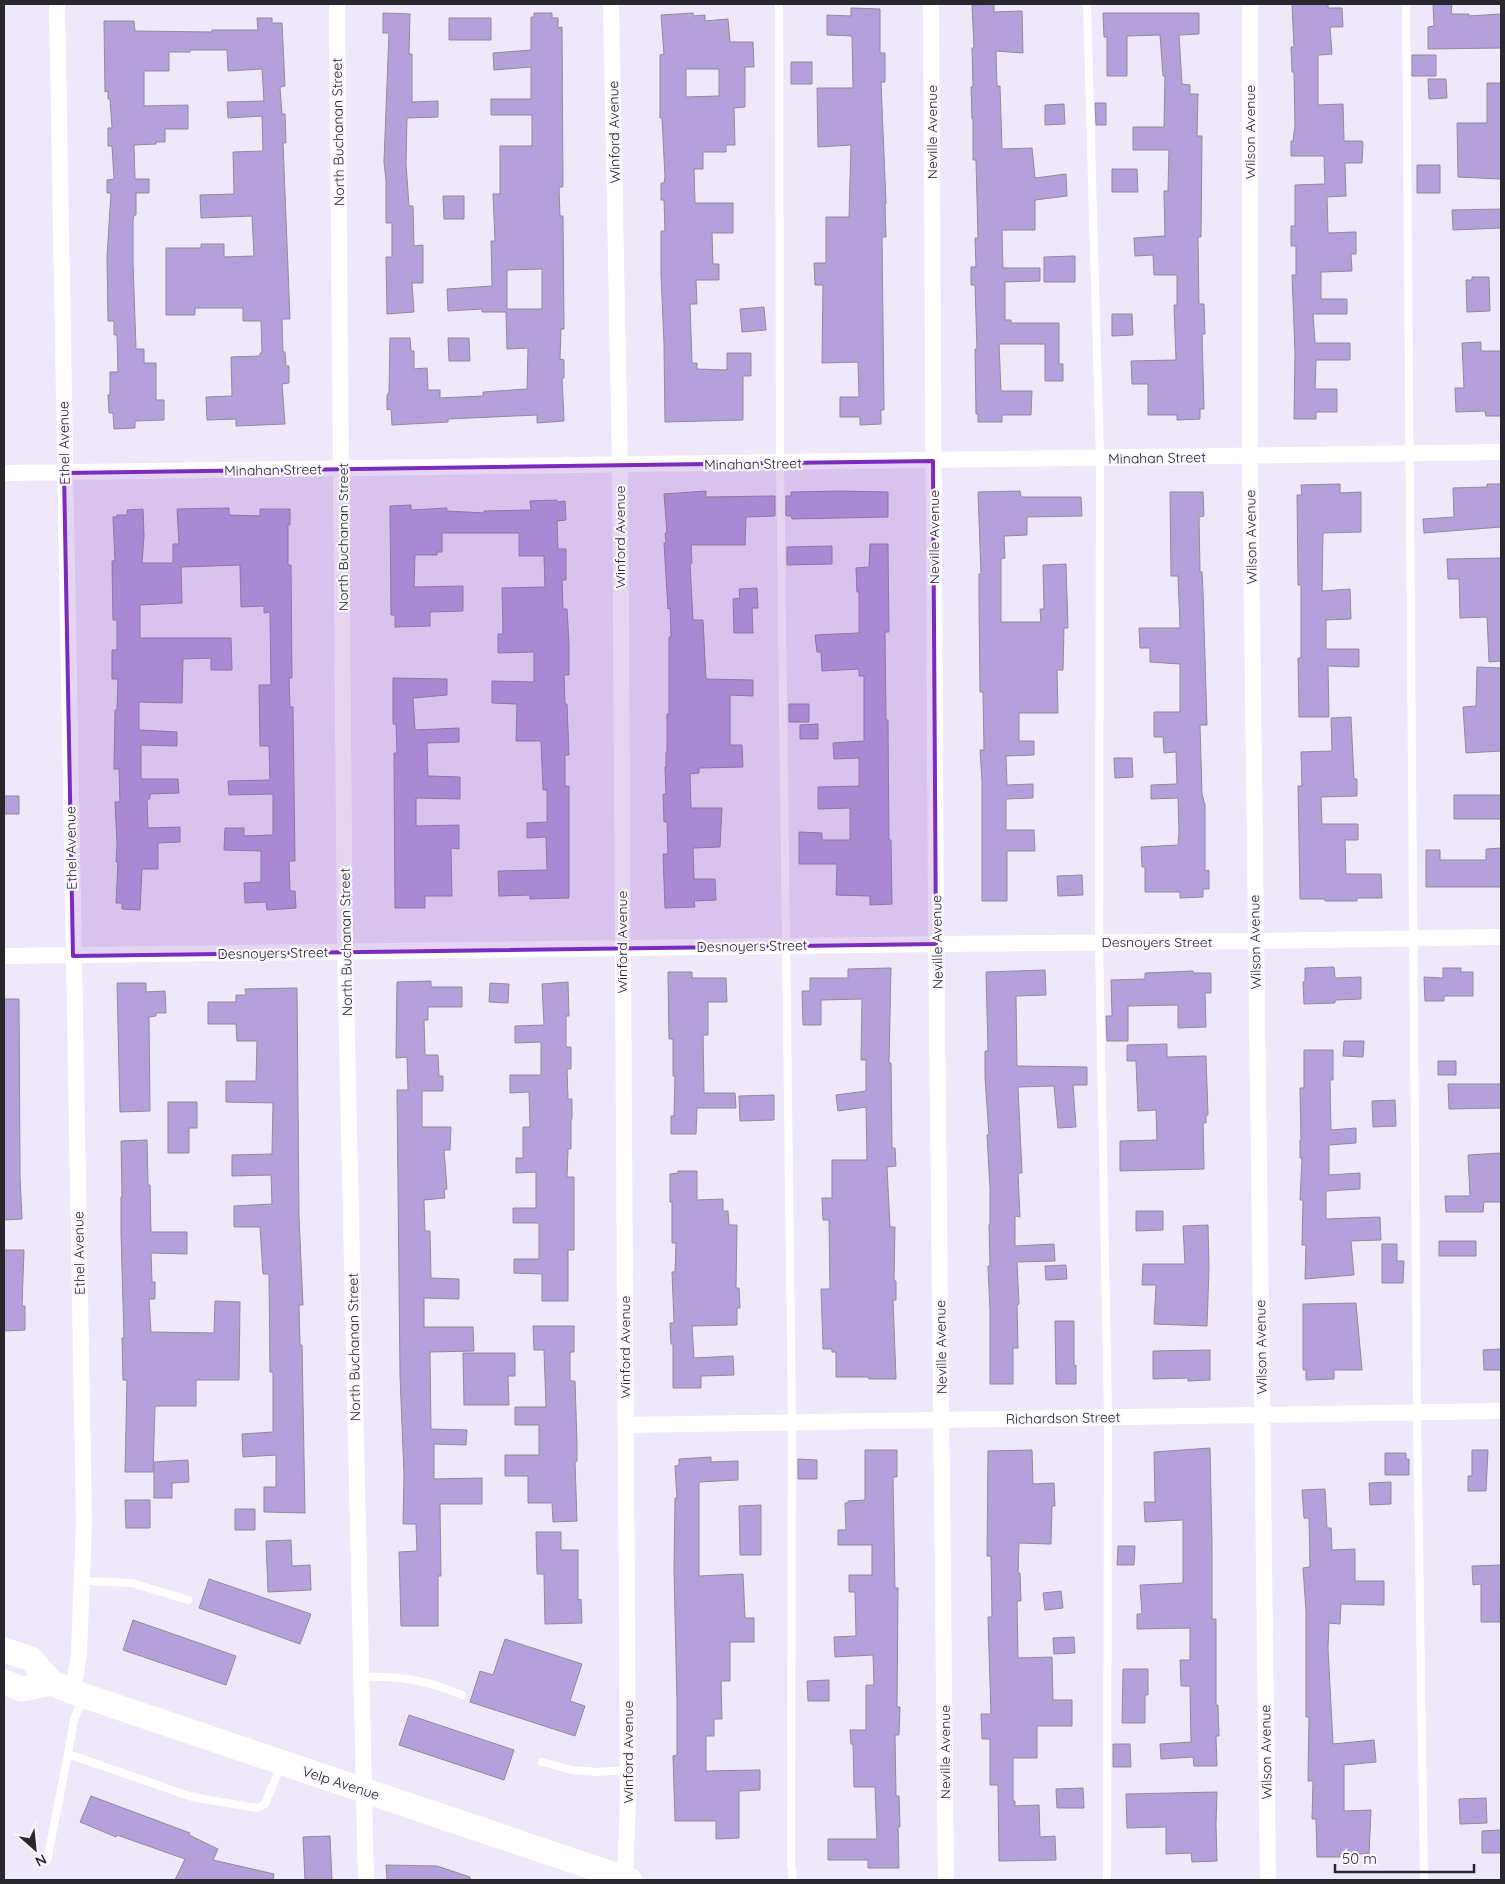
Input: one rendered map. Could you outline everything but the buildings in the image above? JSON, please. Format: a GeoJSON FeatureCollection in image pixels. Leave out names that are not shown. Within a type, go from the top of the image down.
{"type":"FeatureCollection","features":[{"type":"Feature","properties":{"kind":"main road","name":"Velp Avenue"},"geometry":{"type":"LineString","coordinates":[[4,1650],[31,1659],[70,1691],[627,1880]]}},
{"type":"Feature","properties":{"kind":"main road"},"geometry":{"type":"LineString","coordinates":[[4,1682],[22,1689],[70,1691]]}},
{"type":"Feature","properties":{"kind":"street","name":"Ethel Avenue"},"geometry":{"type":"LineString","coordinates":[[57,4],[84,1522],[79,1653],[70,1691]]}},
{"type":"Feature","properties":{"kind":"street","name":"North Buchanan Street"},"geometry":{"type":"LineString","coordinates":[[337,4],[345,952],[366,1880]]}},
{"type":"Feature","properties":{"kind":"street","name":"Winford Avenue"},"geometry":{"type":"LineString","coordinates":[[611,4],[620,465],[628,1770],[627,1880]]}},
{"type":"Feature","properties":{"kind":"street","name":"Neville Avenue"},"geometry":{"type":"LineString","coordinates":[[931,4],[936,944],[946,1880]]}},
{"type":"Feature","properties":{"kind":"street","name":"Wilson Avenue"},"geometry":{"type":"LineString","coordinates":[[1250,4],[1250,456],[1268,1880]]}},
{"type":"Feature","properties":{"kind":"street","name":"Minahan Street"},"geometry":{"type":"LineString","coordinates":[[4,474],[1501,452]]}},
{"type":"Feature","properties":{"kind":"street","name":"Desnoyers Street"},"geometry":{"type":"LineString","coordinates":[[4,956],[1099,942],[1255,942],[1501,937]]}},
{"type":"Feature","properties":{"kind":"street","name":"Richardson Street"},"geometry":{"type":"LineString","coordinates":[[626,1425],[1501,1411]]}},
{"type":"Feature","properties":{"kind":"lane"},"geometry":{"type":"LineString","coordinates":[[779,4],[780,463],[792,1422],[793,1880]]}},
{"type":"Feature","properties":{"kind":"lane"},"geometry":{"type":"LineString","coordinates":[[1087,4],[1100,459],[1099,942],[1108,1417],[1107,1880]]}},
{"type":"Feature","properties":{"kind":"lane"},"geometry":{"type":"LineString","coordinates":[[1406,4],[1417,1412],[1424,1880]]}},
{"type":"Feature","properties":{"kind":"lane"},"geometry":{"type":"LineString","coordinates":[[82,1581],[132,1583],[188,1600]]}},
{"type":"Feature","properties":{"kind":"lane"},"geometry":{"type":"LineString","coordinates":[[362,1677],[394,1676],[438,1684],[462,1695]]}},
{"type":"Feature","properties":{"kind":"lane"},"geometry":{"type":"LineString","coordinates":[[47,1861],[74,1720],[70,1691]]}},
{"type":"Feature","properties":{"kind":"lane"},"geometry":{"type":"LineString","coordinates":[[68,1754],[192,1797],[257,1808],[265,1804],[282,1764]]}},
{"type":"Feature","properties":{"kind":"lane"},"geometry":{"type":"LineString","coordinates":[[542,1762],[572,1770],[597,1772],[628,1770]]}},
{"type":"Feature","properties":{"kind":"highlighted area"},"geometry":{"type":"Polygon","coordinates":[[[933,461],[936,944],[73,956],[64,473],[933,461]]]}}]}
